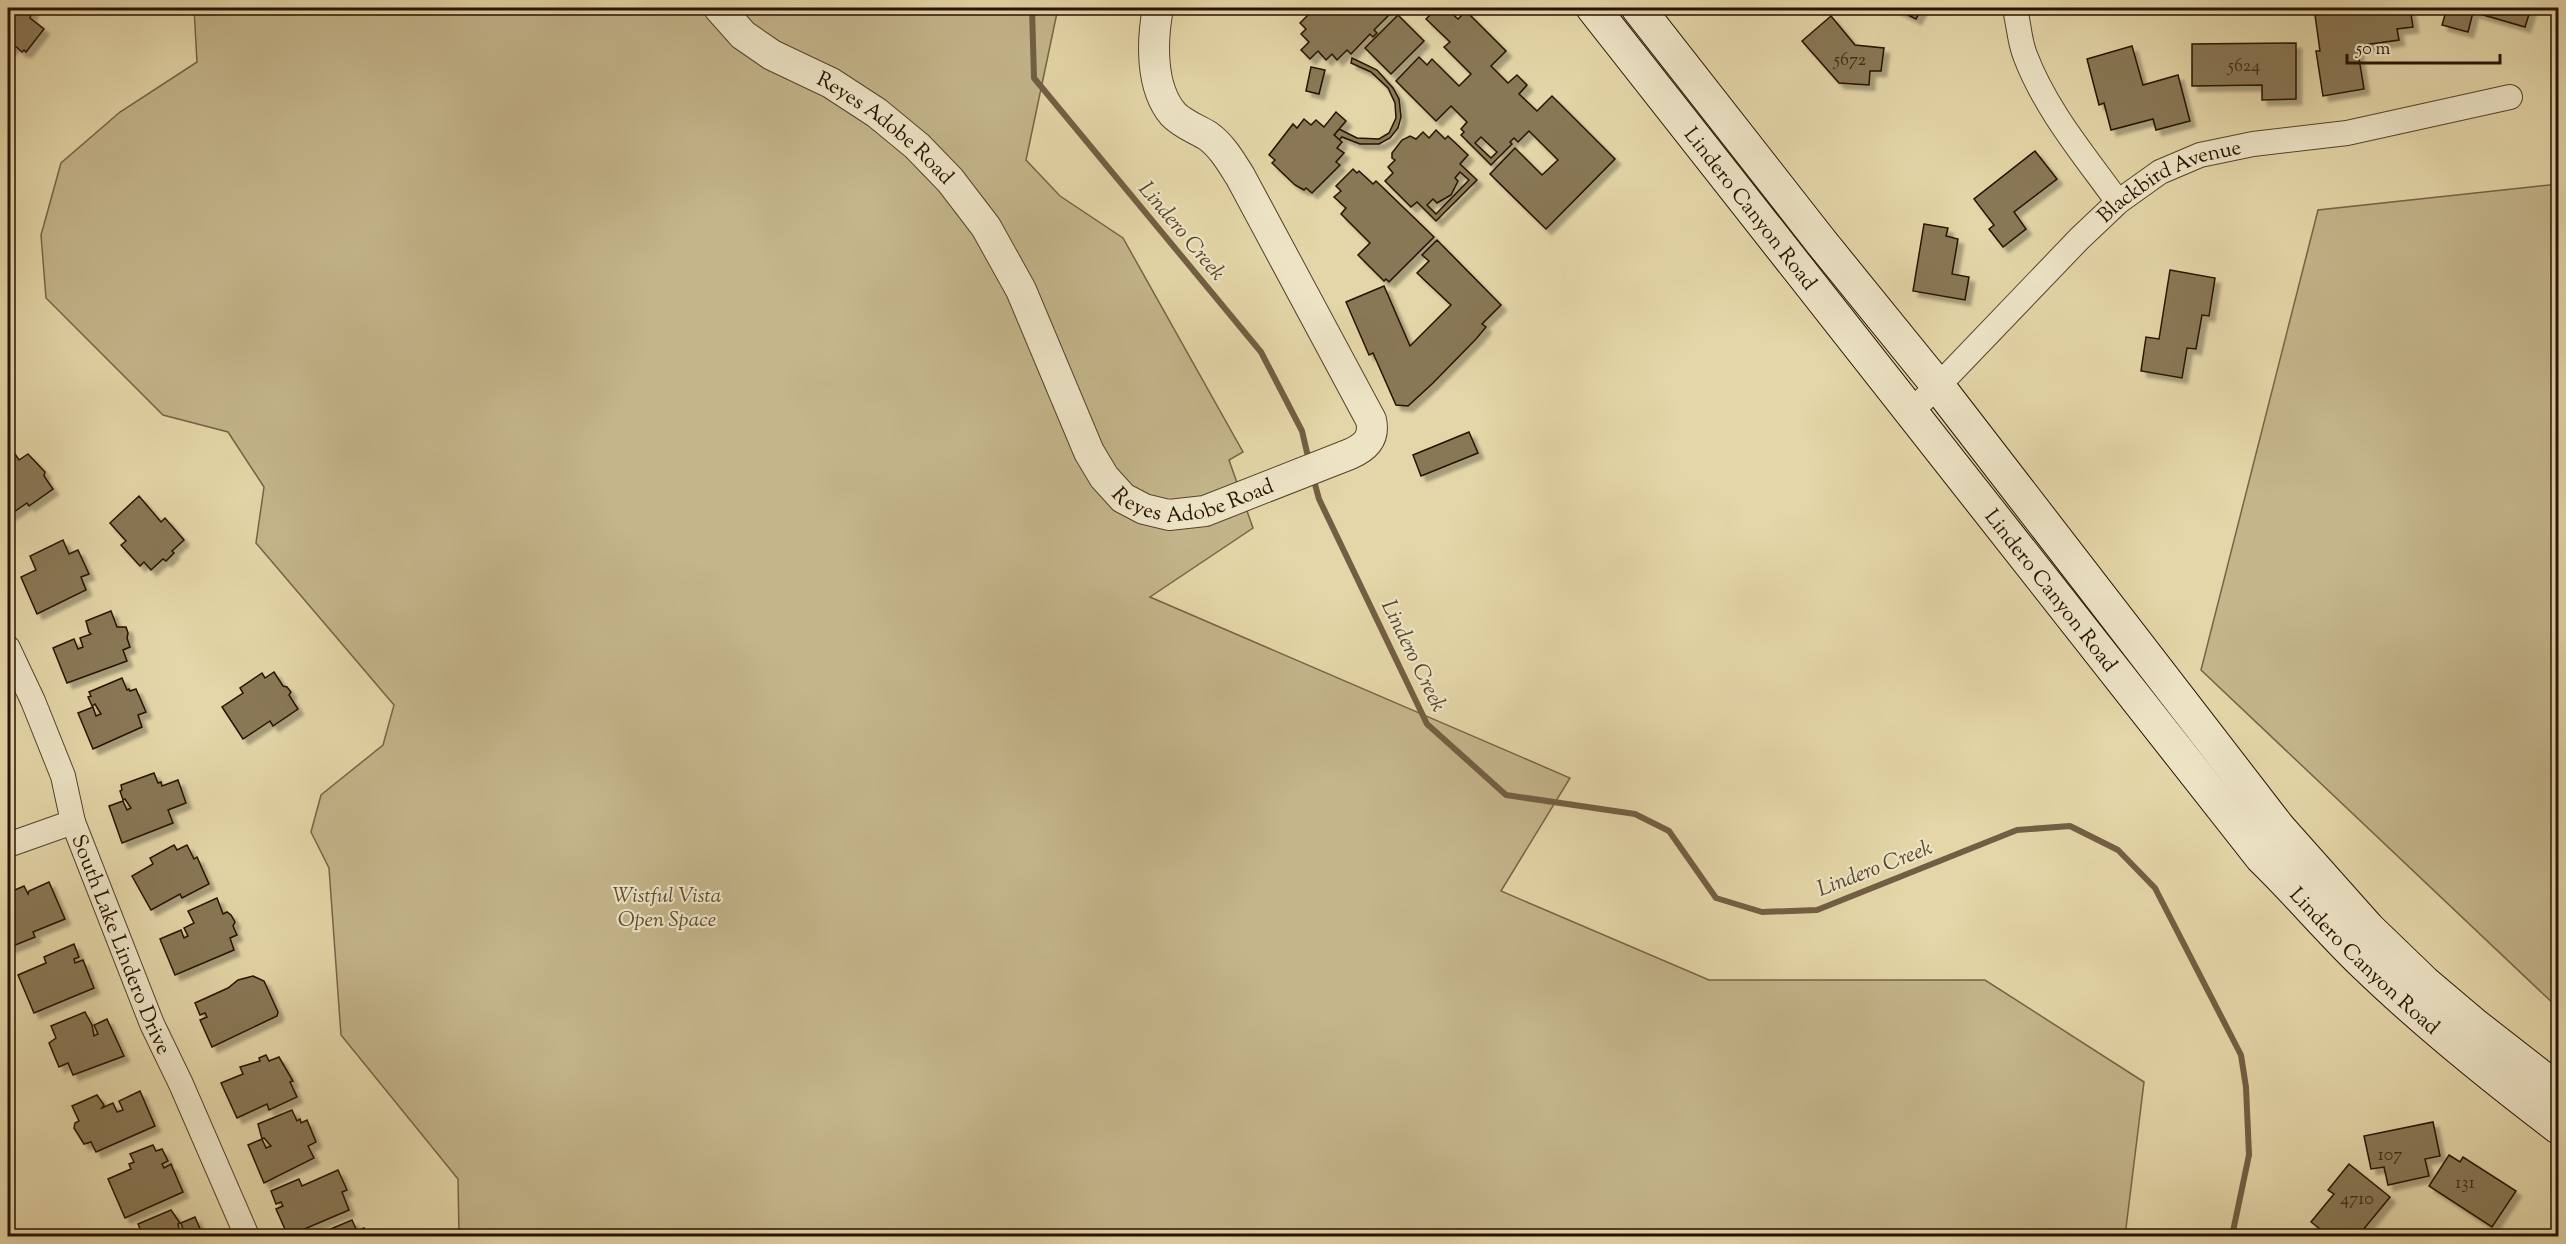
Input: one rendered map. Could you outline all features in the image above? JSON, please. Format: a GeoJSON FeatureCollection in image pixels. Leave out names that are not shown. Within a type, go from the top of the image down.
{"type":"FeatureCollection","features":[{"type":"Feature","properties":{"kind":"main road","name":"Lindero Canyon Road"},"geometry":{"type":"LineString","coordinates":[[1593,8],[2262,858],[2295,889],[2363,963],[2414,1010],[2474,1062],[2559,1127]]}},
{"type":"Feature","properties":{"kind":"main road","name":"Lindero Canyon Road"},"geometry":{"type":"LineString","coordinates":[[1638,8],[1822,243],[1938,386],[2279,828],[2368,928],[2424,982],[2476,1026],[2559,1090]]}},
{"type":"Feature","properties":{"kind":"street","name":"Reyes Adobe Road"},"geometry":{"type":"LineString","coordinates":[[719,8],[743,35],[772,55],[831,83],[877,113],[917,146],[950,180],[986,227],[1016,281],[1089,452],[1104,477],[1123,498],[1144,509],[1169,515],[1205,511],[1362,449],[1371,439],[1373,429],[1371,420],[1240,176],[1220,147],[1209,137],[1174,115],[1161,93],[1156,74],[1155,22],[1158,8]]}},
{"type":"Feature","properties":{"kind":"street"},"geometry":{"type":"LineString","coordinates":[[2016,14],[2025,54],[2040,84],[2062,122],[2118,202]]}},
{"type":"Feature","properties":{"kind":"street","name":"Blackbird Avenue"},"geometry":{"type":"LineString","coordinates":[[1910,412],[2118,202],[2160,172],[2200,155],[2253,144],[2347,133],[2510,97]]}},
{"type":"Feature","properties":{"kind":"street","name":"South Lake Lindero Drive"},"geometry":{"type":"LineString","coordinates":[[8,648],[33,701],[63,776],[73,822],[152,1024],[248,1236]]}},
{"type":"Feature","properties":{"kind":"street"},"geometry":{"type":"LineString","coordinates":[[8,845],[73,822]]}},
{"type":"Feature","properties":{"kind":"green space","name":"Wistful Vista Open Space"},"geometry":{"type":"Polygon","coordinates":[[[194,8],[1058,8],[1026,160],[1060,196],[1123,238],[1243,452],[1229,460],[1253,528],[1150,597],[1570,778],[1501,891],[1709,980],[1985,980],[2144,1082],[2125,1236],[459,1236],[458,1179],[341,1035],[329,868],[311,832],[321,795],[383,745],[394,705],[256,543],[264,487],[228,432],[163,415],[46,298],[41,235],[61,163],[120,112],[197,62],[194,8]]]}},
{"type":"Feature","properties":{"kind":"green space"},"geometry":{"type":"Polygon","coordinates":[[[2558,184],[2558,1008],[2201,670],[2318,210],[2558,184]]]}},
{"type":"Feature","properties":{"kind":"building"},"geometry":{"type":"Polygon","coordinates":[[[8,8],[33,8],[30,18],[44,29],[26,52],[24,50],[22,52],[14,45],[8,52],[8,8]]]}},
{"type":"Feature","properties":{"kind":"building"},"geometry":{"type":"Polygon","coordinates":[[[1308,8],[1395,9],[1374,30],[1377,33],[1373,37],[1370,34],[1351,54],[1347,50],[1337,60],[1332,54],[1326,60],[1318,51],[1310,59],[1301,50],[1309,42],[1301,34],[1306,29],[1300,23],[1310,13],[1308,8]]]}},
{"type":"Feature","properties":{"kind":"building"},"geometry":{"type":"Polygon","coordinates":[[[1437,8],[1446,8],[1458,19],[1466,11],[1506,51],[1491,66],[1508,83],[1517,75],[1527,85],[1519,94],[1537,111],[1552,96],[1615,159],[1546,229],[1490,174],[1515,148],[1542,175],[1558,160],[1529,131],[1518,142],[1514,138],[1510,142],[1512,144],[1491,165],[1461,135],[1464,132],[1461,129],[1467,122],[1451,106],[1436,121],[1396,81],[1419,57],[1427,65],[1432,59],[1459,86],[1471,74],[1444,47],[1450,42],[1426,19],[1437,8]],[[1481,137],[1475,143],[1491,158],[1497,152],[1481,137]]]}},
{"type":"Feature","properties":{"kind":"building"},"geometry":{"type":"Polygon","coordinates":[[[1894,8],[1922,8],[1916,19],[1894,8]]]}},
{"type":"Feature","properties":{"kind":"building"},"geometry":{"type":"Polygon","coordinates":[[[2344,8],[2410,8],[2413,27],[2397,29],[2399,40],[2357,46],[2364,89],[2323,96],[2316,51],[2320,51],[2315,15],[2345,10],[2344,8]]]}},
{"type":"Feature","properties":{"kind":"building"},"geometry":{"type":"Polygon","coordinates":[[[2447,8],[2531,8],[2525,27],[2473,12],[2468,32],[2442,25],[2447,8]]]}},
{"type":"Feature","properties":{"kind":"building"},"geometry":{"type":"Polygon","coordinates":[[[1398,15],[1424,41],[1391,74],[1365,48],[1398,15]]]}},
{"type":"Feature","properties":{"kind":"building"},"geometry":{"type":"Polygon","coordinates":[[[1831,16],[1855,45],[1884,48],[1881,71],[1870,71],[1869,85],[1839,83],[1802,41],[1831,16]]]}},
{"type":"Feature","properties":{"kind":"building"},"geometry":{"type":"Polygon","coordinates":[[[2296,43],[2296,99],[2262,100],[2262,85],[2192,86],[2192,44],[2296,43]]]}},
{"type":"Feature","properties":{"kind":"building"},"geometry":{"type":"Polygon","coordinates":[[[2132,46],[2143,85],[2178,75],[2190,121],[2156,130],[2153,119],[2111,130],[2104,103],[2099,105],[2087,59],[2132,46]]]}},
{"type":"Feature","properties":{"kind":"building"},"geometry":{"type":"Polygon","coordinates":[[[1352,58],[1377,70],[1393,88],[1399,99],[1401,117],[1398,128],[1390,138],[1379,144],[1360,144],[1342,137],[1339,140],[1334,135],[1339,129],[1357,138],[1379,139],[1389,133],[1396,118],[1395,103],[1388,88],[1371,72],[1351,63],[1352,58]]]}},
{"type":"Feature","properties":{"kind":"building"},"geometry":{"type":"Polygon","coordinates":[[[1311,67],[1325,70],[1319,94],[1306,91],[1311,67]]]}},
{"type":"Feature","properties":{"kind":"building"},"geometry":{"type":"Polygon","coordinates":[[[1336,112],[1346,121],[1334,135],[1342,142],[1337,148],[1344,153],[1336,162],[1340,165],[1312,193],[1306,188],[1304,190],[1295,185],[1272,163],[1275,160],[1269,155],[1293,124],[1297,128],[1304,119],[1311,125],[1316,120],[1324,127],[1336,112]]]}},
{"type":"Feature","properties":{"kind":"building"},"geometry":{"type":"Polygon","coordinates":[[[1436,130],[1445,139],[1448,136],[1468,155],[1460,164],[1477,180],[1436,221],[1417,202],[1411,207],[1385,181],[1393,173],[1388,167],[1395,160],[1392,158],[1392,153],[1402,140],[1410,136],[1416,139],[1423,132],[1429,138],[1436,130]],[[1460,172],[1455,178],[1458,181],[1451,195],[1437,203],[1433,199],[1427,205],[1436,214],[1469,180],[1460,172]]]}},
{"type":"Feature","properties":{"kind":"building"},"geometry":{"type":"Polygon","coordinates":[[[2035,151],[2057,179],[2014,212],[2026,229],[2003,247],[1989,229],[1994,225],[1974,199],[2035,151]]]}},
{"type":"Feature","properties":{"kind":"building"},"geometry":{"type":"Polygon","coordinates":[[[1353,169],[1357,173],[1359,171],[1373,184],[1376,181],[1434,237],[1389,282],[1386,279],[1384,281],[1358,255],[1370,243],[1341,214],[1346,208],[1334,197],[1341,191],[1336,186],[1353,169]]]}},
{"type":"Feature","properties":{"kind":"building"},"geometry":{"type":"Polygon","coordinates":[[[1924,224],[1948,228],[1946,236],[1958,239],[1952,274],[1969,277],[1965,300],[1913,291],[1924,224]]]}},
{"type":"Feature","properties":{"kind":"building"},"geometry":{"type":"Polygon","coordinates":[[[1437,240],[1501,305],[1482,324],[1486,327],[1476,339],[1433,383],[1408,406],[1396,405],[1373,353],[1369,355],[1346,302],[1384,286],[1410,346],[1451,305],[1417,273],[1429,261],[1422,255],[1437,240]]]}},
{"type":"Feature","properties":{"kind":"building"},"geometry":{"type":"Polygon","coordinates":[[[2170,270],[2215,278],[2209,316],[2202,315],[2196,349],[2187,348],[2182,378],[2141,371],[2146,337],[2159,339],[2170,270]]]}},
{"type":"Feature","properties":{"kind":"building"},"geometry":{"type":"Polygon","coordinates":[[[1469,432],[1478,453],[1421,476],[1413,455],[1469,432]]]}},
{"type":"Feature","properties":{"kind":"building"},"geometry":{"type":"Polygon","coordinates":[[[15,454],[19,460],[28,454],[45,472],[44,476],[53,489],[29,506],[27,503],[8,516],[8,459],[15,454]]]}},
{"type":"Feature","properties":{"kind":"building"},"geometry":{"type":"Polygon","coordinates":[[[139,496],[161,522],[165,518],[184,540],[172,551],[174,553],[166,561],[163,559],[151,570],[144,562],[140,566],[121,545],[126,541],[110,523],[139,496]]]}},
{"type":"Feature","properties":{"kind":"building"},"geometry":{"type":"Polygon","coordinates":[[[63,540],[69,554],[78,550],[89,574],[81,577],[86,590],[37,614],[21,577],[36,570],[30,556],[63,540]]]}},
{"type":"Feature","properties":{"kind":"building"},"geometry":{"type":"Polygon","coordinates":[[[111,611],[117,627],[126,627],[128,633],[130,647],[123,650],[127,661],[67,683],[53,648],[74,639],[78,649],[83,647],[80,638],[91,634],[86,621],[111,611]]]}},
{"type":"Feature","properties":{"kind":"building"},"geometry":{"type":"Polygon","coordinates":[[[274,672],[283,686],[291,692],[289,695],[298,709],[273,726],[270,721],[243,739],[222,707],[243,693],[240,688],[262,673],[265,678],[274,672]]]}},
{"type":"Feature","properties":{"kind":"building"},"geometry":{"type":"Polygon","coordinates":[[[122,678],[127,690],[136,689],[146,712],[138,715],[142,727],[93,749],[78,713],[93,707],[96,716],[101,714],[95,704],[92,706],[88,697],[91,696],[89,692],[122,678]]]}},
{"type":"Feature","properties":{"kind":"building"},"geometry":{"type":"Polygon","coordinates":[[[154,773],[158,783],[161,782],[162,786],[178,780],[186,803],[168,810],[173,823],[122,843],[109,806],[123,801],[127,810],[131,808],[125,799],[123,800],[121,785],[154,773]]]}},
{"type":"Feature","properties":{"kind":"building"},"geometry":{"type":"Polygon","coordinates":[[[174,845],[177,850],[187,845],[194,859],[197,857],[209,884],[182,898],[180,894],[151,910],[132,876],[153,864],[150,858],[174,845]]]}},
{"type":"Feature","properties":{"kind":"building"},"geometry":{"type":"Polygon","coordinates":[[[49,882],[65,919],[33,932],[35,937],[8,948],[8,893],[24,886],[28,894],[29,891],[49,882]]]}},
{"type":"Feature","properties":{"kind":"building"},"geometry":{"type":"Polygon","coordinates":[[[217,898],[223,914],[227,912],[235,922],[233,926],[237,935],[230,938],[234,950],[175,975],[160,939],[181,930],[184,938],[188,936],[184,928],[194,923],[188,911],[217,898]]]}},
{"type":"Feature","properties":{"kind":"building"},"geometry":{"type":"Polygon","coordinates":[[[74,944],[79,957],[74,959],[75,963],[83,960],[94,988],[34,1013],[18,975],[46,963],[44,957],[74,944]]]}},
{"type":"Feature","properties":{"kind":"building"},"geometry":{"type":"Polygon","coordinates":[[[253,976],[264,981],[278,1012],[277,1016],[212,1047],[200,1020],[207,1017],[205,1013],[200,1015],[195,1003],[228,988],[238,980],[253,976]]]}},
{"type":"Feature","properties":{"kind":"building"},"geometry":{"type":"Polygon","coordinates":[[[85,1012],[92,1025],[94,1036],[98,1034],[94,1025],[107,1019],[124,1056],[73,1075],[68,1063],[59,1067],[49,1043],[56,1038],[51,1026],[85,1012]]]}},
{"type":"Feature","properties":{"kind":"building"},"geometry":{"type":"Polygon","coordinates":[[[266,1055],[269,1061],[279,1057],[293,1081],[290,1082],[297,1097],[269,1110],[267,1104],[237,1118],[221,1083],[243,1074],[240,1067],[260,1061],[259,1058],[266,1055]]]}},
{"type":"Feature","properties":{"kind":"building"},"geometry":{"type":"Polygon","coordinates":[[[140,1091],[155,1126],[96,1152],[91,1142],[84,1144],[74,1128],[75,1123],[79,1121],[72,1106],[97,1095],[104,1105],[102,1108],[113,1103],[117,1112],[123,1110],[119,1101],[140,1091]]]}},
{"type":"Feature","properties":{"kind":"building"},"geometry":{"type":"Polygon","coordinates":[[[292,1110],[297,1121],[300,1119],[301,1123],[307,1120],[316,1142],[308,1146],[314,1158],[264,1183],[248,1145],[262,1139],[258,1124],[292,1110]],[[264,1138],[262,1139],[266,1148],[271,1146],[264,1138]]]}},
{"type":"Feature","properties":{"kind":"building"},"geometry":{"type":"Polygon","coordinates":[[[2433,1122],[2440,1156],[2425,1159],[2429,1176],[2388,1185],[2384,1167],[2371,1169],[2364,1136],[2433,1122]]]}},
{"type":"Feature","properties":{"kind":"building"},"geometry":{"type":"Polygon","coordinates":[[[153,1145],[156,1151],[162,1149],[168,1161],[162,1164],[164,1168],[171,1164],[183,1192],[125,1218],[108,1179],[131,1169],[129,1164],[134,1162],[130,1154],[153,1145]]]}},
{"type":"Feature","properties":{"kind":"building"},"geometry":{"type":"Polygon","coordinates":[[[2449,1155],[2460,1162],[2463,1157],[2516,1191],[2492,1227],[2429,1186],[2449,1155]]]}},
{"type":"Feature","properties":{"kind":"building"},"geometry":{"type":"Polygon","coordinates":[[[2349,1164],[2390,1197],[2358,1236],[2351,1232],[2348,1236],[2329,1236],[2311,1222],[2334,1194],[2328,1190],[2349,1164]]]}},
{"type":"Feature","properties":{"kind":"building"},"geometry":{"type":"Polygon","coordinates":[[[338,1170],[347,1190],[342,1192],[349,1210],[288,1236],[276,1209],[283,1206],[281,1202],[276,1204],[271,1191],[299,1179],[302,1186],[338,1170]]]}},
{"type":"Feature","properties":{"kind":"building"},"geometry":{"type":"Polygon","coordinates":[[[171,1210],[180,1223],[178,1224],[180,1234],[184,1232],[181,1223],[195,1217],[203,1236],[143,1236],[138,1224],[171,1210]]]}},
{"type":"Feature","properties":{"kind":"building"},"geometry":{"type":"Polygon","coordinates":[[[352,1220],[357,1231],[364,1228],[368,1236],[314,1236],[352,1220]]]}},
{"type":"Feature","properties":{"kind":"waterway","name":"Lindero Creek"},"geometry":{"type":"LineString","coordinates":[[1032,8],[1034,78],[1261,352],[1302,431],[1309,461]]}},
{"type":"Feature","properties":{"kind":"waterway","name":"Lindero Creek"},"geometry":{"type":"LineString","coordinates":[[1313,477],[1319,499],[1427,724],[1506,795],[1635,814],[1669,831],[1716,898],[1762,912],[1817,910],[2017,830],[2070,826],[2118,850],[2155,888],[2241,1055],[2246,1087],[2249,1155],[2232,1236]]}}]}
